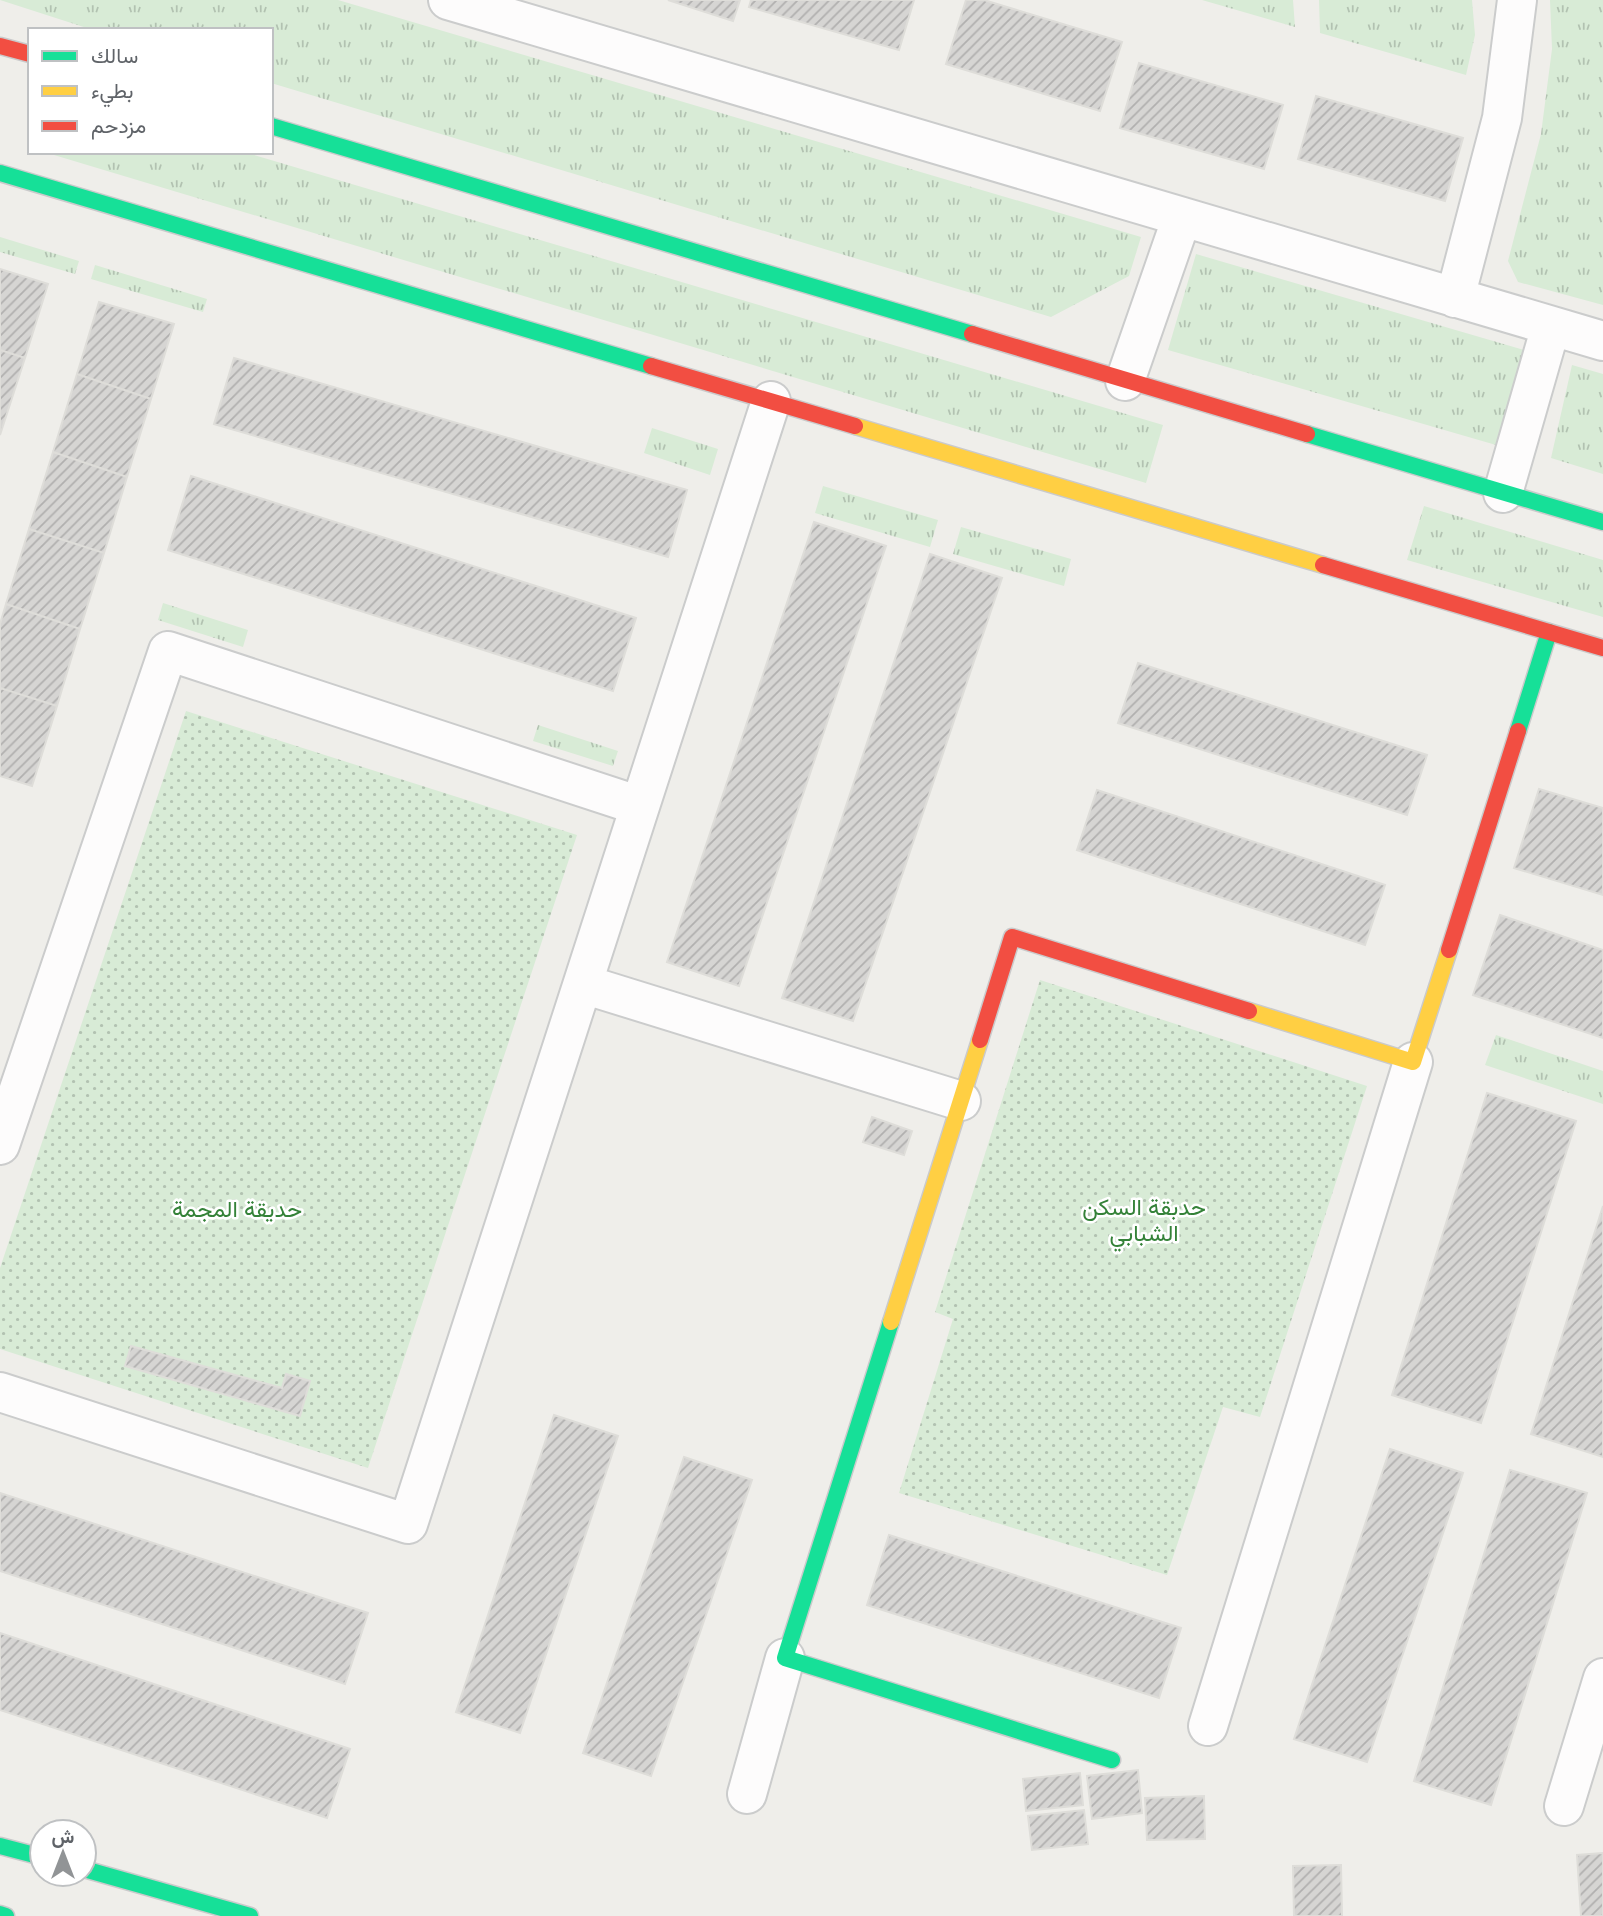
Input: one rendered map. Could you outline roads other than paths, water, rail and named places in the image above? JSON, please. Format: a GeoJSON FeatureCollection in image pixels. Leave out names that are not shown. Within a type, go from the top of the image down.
{"type":"FeatureCollection","features":[{"type":"Feature","properties":{"kind":"main road"},"geometry":{"type":"LineString","coordinates":[[0,46],[28,53]]}},
{"type":"Feature","properties":{"kind":"main road"},"geometry":{"type":"LineString","coordinates":[[273,127],[1603,522]]}},
{"type":"Feature","properties":{"kind":"main road"},"geometry":{"type":"LineString","coordinates":[[0,173],[1603,648]]}},
{"type":"Feature","properties":{"kind":"main road"},"geometry":{"type":"LineString","coordinates":[[1112,1760],[785,1658],[1012,937],[1413,1062],[1549,632]]}},
{"type":"Feature","properties":{"kind":"main road"},"geometry":{"type":"LineString","coordinates":[[0,1846],[28,1853]]}},
{"type":"Feature","properties":{"kind":"main road"},"geometry":{"type":"LineString","coordinates":[[98,1873],[250,1916]]}},
{"type":"Feature","properties":{"kind":"main road"},"geometry":{"type":"LineString","coordinates":[[0,1914],[6,1916]]}},
{"type":"Feature","properties":{"kind":"street"},"geometry":{"type":"LineString","coordinates":[[448,0],[1603,341]]}},
{"type":"Feature","properties":{"kind":"street"},"geometry":{"type":"LineString","coordinates":[[1455,298],[1502,118],[1517,0]]}},
{"type":"Feature","properties":{"kind":"street"},"geometry":{"type":"LineString","coordinates":[[1125,381],[1182,217]]}},
{"type":"Feature","properties":{"kind":"street"},"geometry":{"type":"LineString","coordinates":[[1503,493],[1551,326]]}},
{"type":"Feature","properties":{"kind":"street"},"geometry":{"type":"LineString","coordinates":[[0,1392],[408,1524],[771,401]]}},
{"type":"Feature","properties":{"kind":"street"},"geometry":{"type":"LineString","coordinates":[[0,1145],[168,651],[640,806]]}},
{"type":"Feature","properties":{"kind":"street"},"geometry":{"type":"LineString","coordinates":[[583,984],[961,1101]]}},
{"type":"Feature","properties":{"kind":"street"},"geometry":{"type":"LineString","coordinates":[[1208,1726],[1413,1062]]}},
{"type":"Feature","properties":{"kind":"street"},"geometry":{"type":"LineString","coordinates":[[747,1794],[785,1658]]}},
{"type":"Feature","properties":{"kind":"street"},"geometry":{"type":"LineString","coordinates":[[1564,1806],[1603,1678]]}},
{"type":"Feature","properties":{"kind":"park label","name":"حديقة المجمة"},"geometry":{"type":"Point","coordinates":[237,1209]}},
{"type":"Feature","properties":{"kind":"park label","name":"حدبقة السكن الشبابي"},"geometry":{"type":"Point","coordinates":[1144,1220]}}]}
